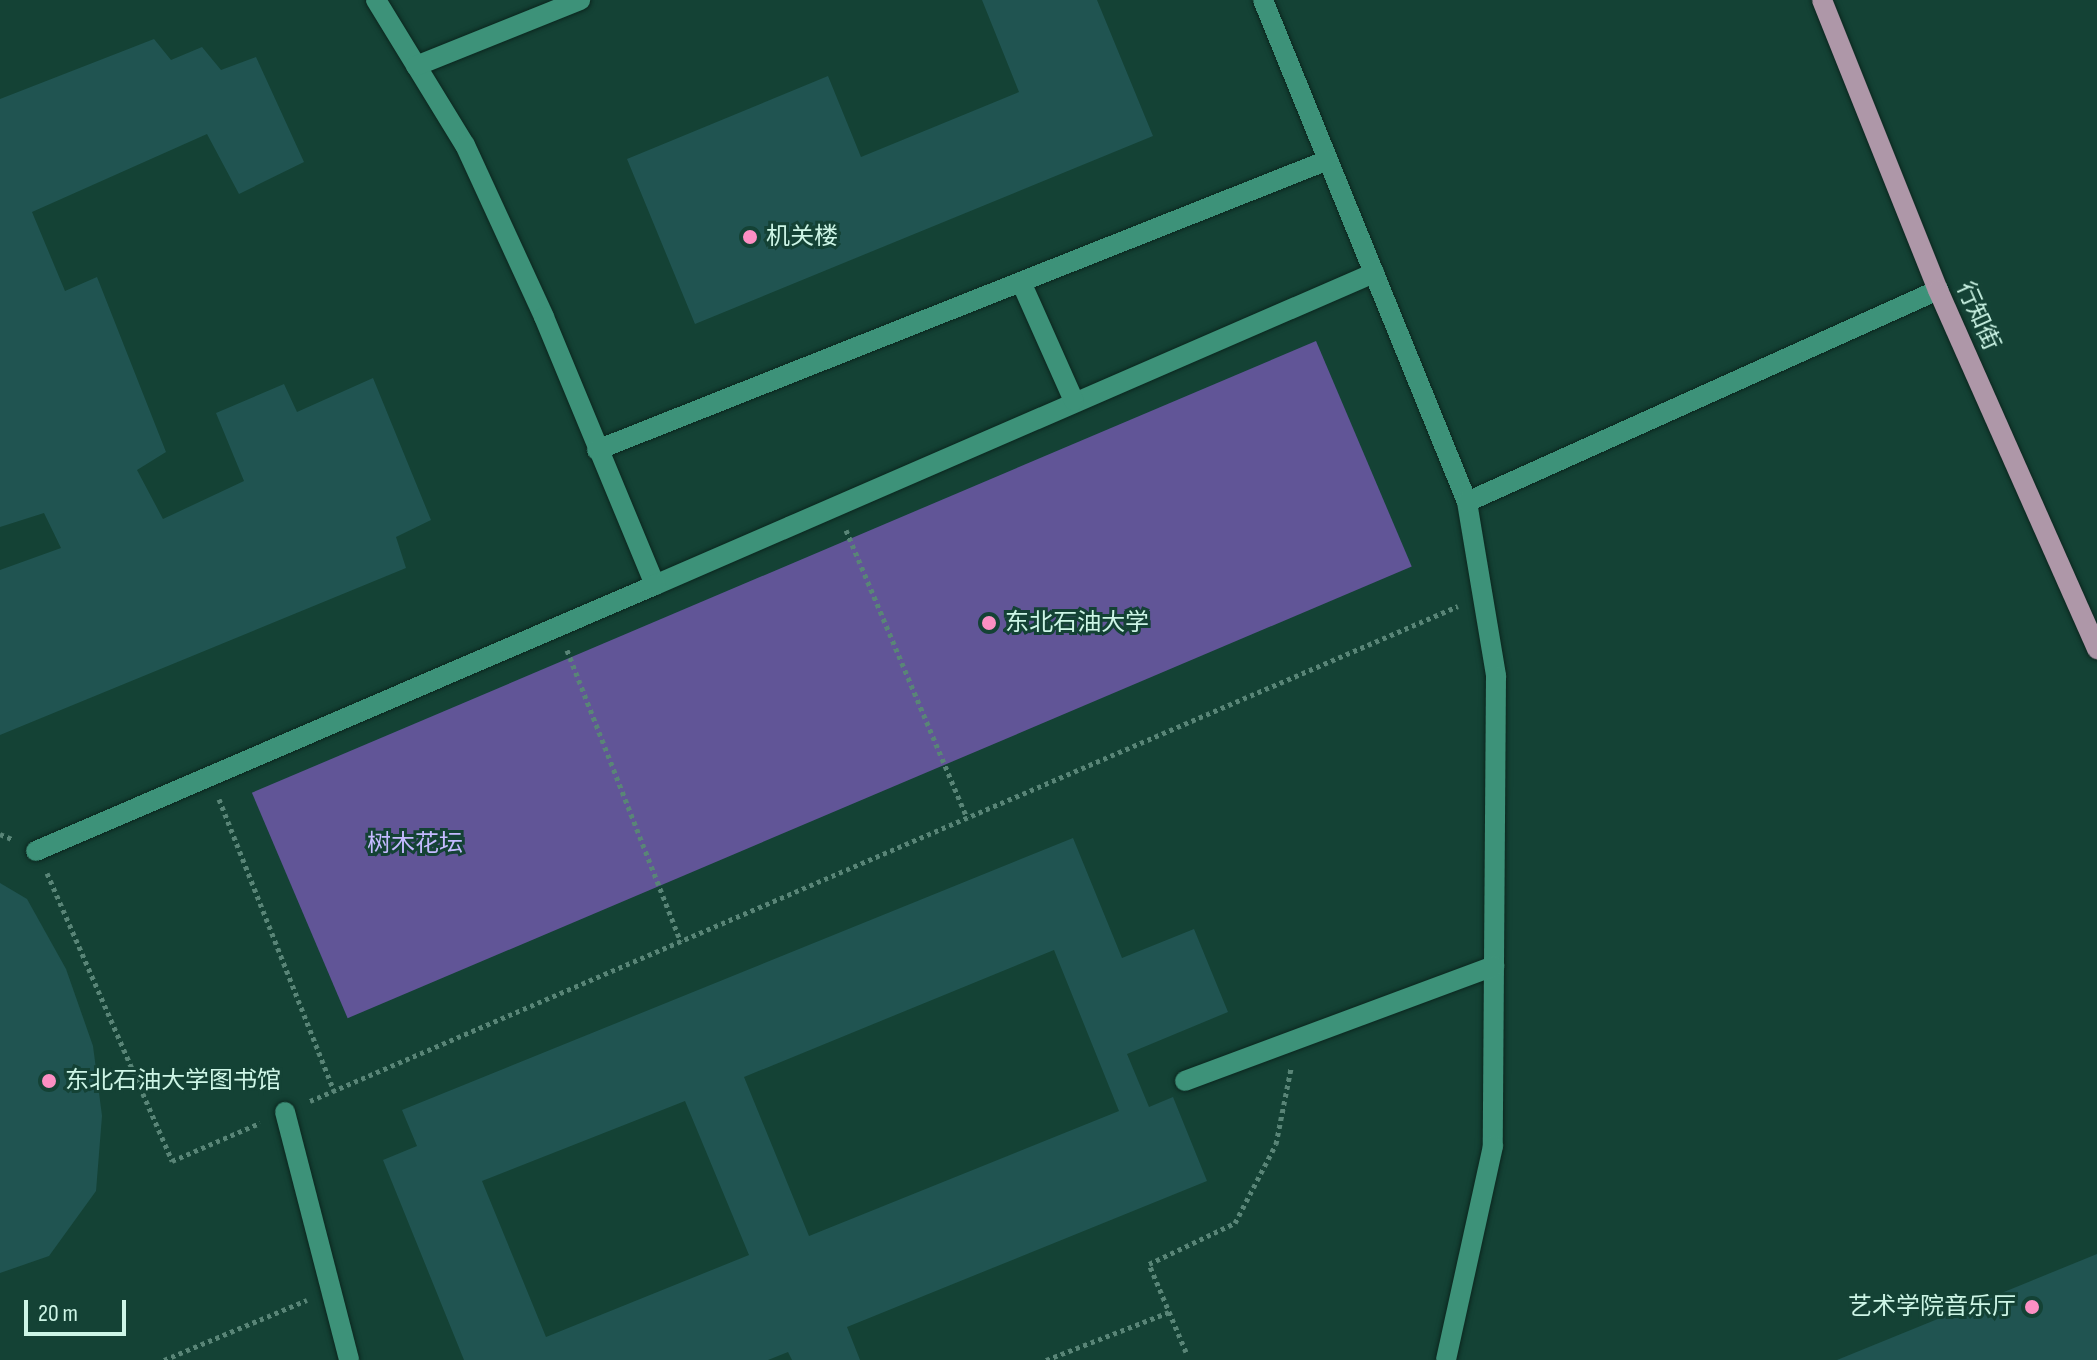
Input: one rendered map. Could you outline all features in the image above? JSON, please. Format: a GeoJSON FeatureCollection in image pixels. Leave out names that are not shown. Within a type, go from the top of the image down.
{"type":"FeatureCollection","features":[{"type":"Feature","properties":{"kind":"main road","name":"行知街"},"geometry":{"type":"LineString","coordinates":[[1822,0],[1938,290],[2097,649]]}},
{"type":"Feature","properties":{"kind":"street"},"geometry":{"type":"LineString","coordinates":[[376,0],[465,145],[544,317],[655,585]]}},
{"type":"Feature","properties":{"kind":"street"},"geometry":{"type":"LineString","coordinates":[[416,66],[580,0]]}},
{"type":"Feature","properties":{"kind":"street"},"geometry":{"type":"LineString","coordinates":[[1263,0],[1467,502],[1496,676],[1493,1146],[1446,1360]]}},
{"type":"Feature","properties":{"kind":"street"},"geometry":{"type":"LineString","coordinates":[[597,450],[1328,160]]}},
{"type":"Feature","properties":{"kind":"street"},"geometry":{"type":"LineString","coordinates":[[36,851],[655,585],[835,503],[1374,273]]}},
{"type":"Feature","properties":{"kind":"street"},"geometry":{"type":"LineString","coordinates":[[1021,282],[1074,401]]}},
{"type":"Feature","properties":{"kind":"street"},"geometry":{"type":"LineString","coordinates":[[1467,502],[1938,290]]}},
{"type":"Feature","properties":{"kind":"street"},"geometry":{"type":"LineString","coordinates":[[1185,1081],[1494,966]]}},
{"type":"Feature","properties":{"kind":"street"},"geometry":{"type":"LineString","coordinates":[[285,1112],[349,1360]]}},
{"type":"Feature","properties":{"kind":"path"},"geometry":{"type":"LineString","coordinates":[[835,503],[967,818]]}},
{"type":"Feature","properties":{"kind":"path"},"geometry":{"type":"LineString","coordinates":[[0,834],[36,851],[172,1161],[1483,595]]}},
{"type":"Feature","properties":{"kind":"path"},"geometry":{"type":"LineString","coordinates":[[558,627],[681,942]]}},
{"type":"Feature","properties":{"kind":"path"},"geometry":{"type":"LineString","coordinates":[[209,776],[334,1091]]}},
{"type":"Feature","properties":{"kind":"path"},"geometry":{"type":"LineString","coordinates":[[1186,1352],[1149,1264],[1235,1223],[1276,1144],[1296,1040]]}},
{"type":"Feature","properties":{"kind":"path"},"geometry":{"type":"LineString","coordinates":[[164,1360],[329,1291]]}},
{"type":"Feature","properties":{"kind":"path"},"geometry":{"type":"LineString","coordinates":[[1046,1360],[1169,1312]]}},
{"type":"Feature","properties":{"kind":"green space","name":"树木花坛"},"geometry":{"type":"Polygon","coordinates":[[[1316,341],[1412,567],[348,1018],[252,793],[1316,341]]]}},
{"type":"Feature","properties":{"kind":"building"},"geometry":{"type":"Polygon","coordinates":[[[982,0],[1097,0],[1153,136],[695,324],[627,159],[828,76],[861,157],[1019,92],[982,0]]]}},
{"type":"Feature","properties":{"kind":"building"},"geometry":{"type":"Polygon","coordinates":[[[154,39],[171,60],[202,47],[221,70],[256,57],[304,162],[239,194],[207,134],[32,212],[65,291],[97,277],[166,452],[137,470],[163,519],[244,481],[216,413],[284,384],[297,412],[373,378],[431,520],[396,537],[406,568],[0,735],[0,570],[61,548],[44,513],[0,527],[0,99],[154,39]]]}},
{"type":"Feature","properties":{"kind":"building"},"geometry":{"type":"Polygon","coordinates":[[[1073,838],[1122,958],[1194,929],[1228,1012],[1127,1054],[1149,1107],[1173,1097],[1207,1181],[847,1327],[860,1360],[792,1360],[788,1352],[768,1360],[464,1360],[383,1160],[417,1146],[402,1110],[1073,838]],[[1054,950],[744,1077],[809,1236],[1119,1111],[1054,950]],[[685,1101],[482,1181],[546,1337],[749,1255],[685,1101]]]}},
{"type":"Feature","properties":{"kind":"building","name":"东北石油大学图书馆"},"geometry":{"type":"Polygon","coordinates":[[[0,883],[27,899],[66,969],[93,1046],[102,1116],[96,1191],[49,1256],[0,1273],[0,883]]]}},
{"type":"Feature","properties":{"kind":"building","name":"艺术学院音乐厅"},"geometry":{"type":"Polygon","coordinates":[[[2097,1254],[2097,1360],[1837,1360],[2097,1254]]]}},
{"type":"Feature","properties":{"kind":"place","name":"机关楼"},"geometry":{"type":"Point","coordinates":[750,237]}},
{"type":"Feature","properties":{"kind":"place","name":"东北石油大学"},"geometry":{"type":"Point","coordinates":[989,623]}},
{"type":"Feature","properties":{"kind":"place","name":"东北石油大学图书馆"},"geometry":{"type":"Point","coordinates":[49,1081]}},
{"type":"Feature","properties":{"kind":"place","name":"艺术学院音乐厅"},"geometry":{"type":"Point","coordinates":[2032,1307]}}]}
